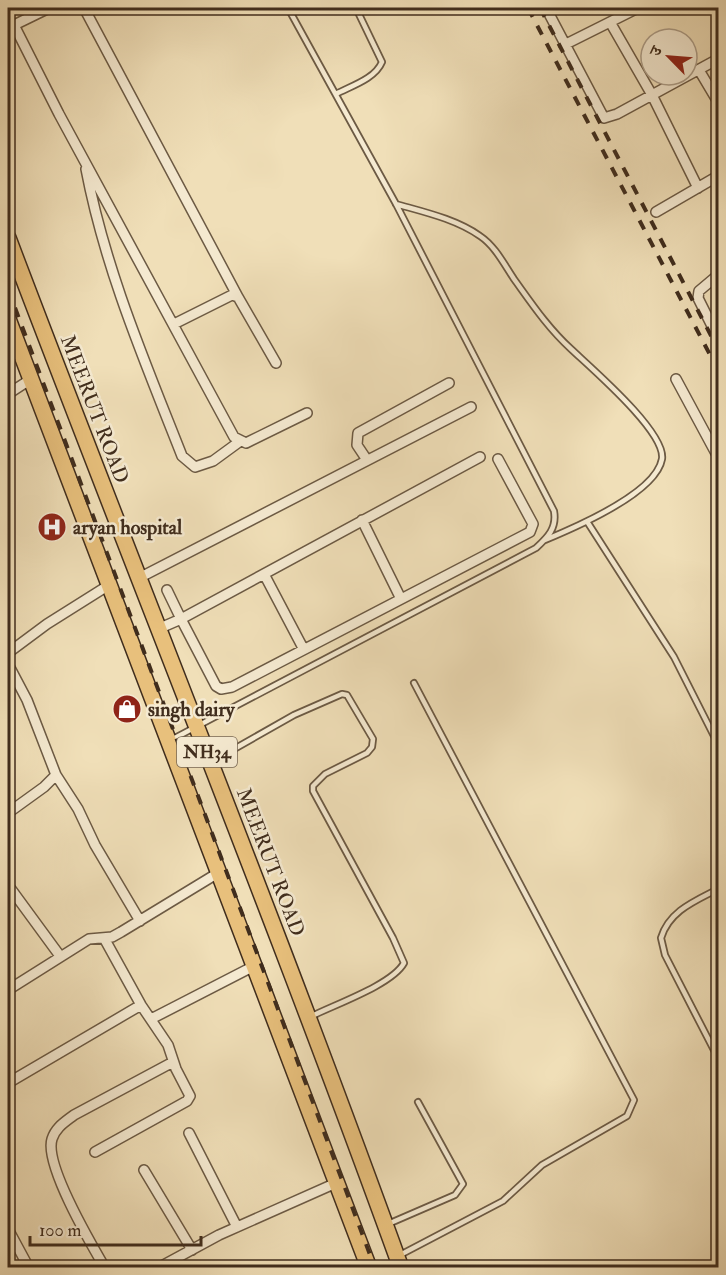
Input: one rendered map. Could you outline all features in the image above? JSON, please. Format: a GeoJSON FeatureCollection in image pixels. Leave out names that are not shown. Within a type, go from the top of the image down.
{"type":"FeatureCollection","features":[{"type":"Feature","properties":{"kind":"highway","name":"MEERUT ROAD"},"geometry":{"type":"LineString","coordinates":[[8,238],[137,579],[211,762],[399,1262]]}},
{"type":"Feature","properties":{"kind":"highway","name":"NH34"},"geometry":{"type":"LineString","coordinates":[[8,319],[369,1268]]}},
{"type":"Feature","properties":{"kind":"street"},"geometry":{"type":"LineString","coordinates":[[49,8],[11,26],[239,442]]}},
{"type":"Feature","properties":{"kind":"street"},"geometry":{"type":"LineString","coordinates":[[84,8],[238,297],[276,363]]}},
{"type":"Feature","properties":{"kind":"street"},"geometry":{"type":"LineString","coordinates":[[564,45],[638,8]]}},
{"type":"Feature","properties":{"kind":"street"},"geometry":{"type":"LineString","coordinates":[[550,9],[564,45],[604,118],[667,87]]}},
{"type":"Feature","properties":{"kind":"street"},"geometry":{"type":"LineString","coordinates":[[610,21],[652,95],[698,188]]}},
{"type":"Feature","properties":{"kind":"street"},"geometry":{"type":"LineString","coordinates":[[718,59],[699,70],[718,102]]}},
{"type":"Feature","properties":{"kind":"street"},"geometry":{"type":"LineString","coordinates":[[84,159],[95,219],[108,263],[182,456],[188,463],[195,467],[203,467],[239,442],[246,443],[307,413]]}},
{"type":"Feature","properties":{"kind":"street"},"geometry":{"type":"LineString","coordinates":[[656,212],[718,176]]}},
{"type":"Feature","properties":{"kind":"street"},"geometry":{"type":"LineString","coordinates":[[718,275],[699,291],[698,298],[718,338]]}},
{"type":"Feature","properties":{"kind":"street"},"geometry":{"type":"LineString","coordinates":[[174,324],[226,297],[232,295],[238,297]]}},
{"type":"Feature","properties":{"kind":"street"},"geometry":{"type":"LineString","coordinates":[[8,394],[31,379]]}},
{"type":"Feature","properties":{"kind":"street"},"geometry":{"type":"LineString","coordinates":[[676,379],[718,457]]}},
{"type":"Feature","properties":{"kind":"street"},"geometry":{"type":"LineString","coordinates":[[367,460],[357,445],[358,433],[449,383]]}},
{"type":"Feature","properties":{"kind":"street"},"geometry":{"type":"LineString","coordinates":[[137,579],[471,407]]}},
{"type":"Feature","properties":{"kind":"street"},"geometry":{"type":"LineString","coordinates":[[158,629],[181,619],[480,458]]}},
{"type":"Feature","properties":{"kind":"street"},"geometry":{"type":"LineString","coordinates":[[167,590],[211,679],[221,689],[232,687],[400,597],[525,535],[533,524],[498,459]]}},
{"type":"Feature","properties":{"kind":"street"},"geometry":{"type":"LineString","coordinates":[[362,520],[400,597]]}},
{"type":"Feature","properties":{"kind":"street"},"geometry":{"type":"LineString","coordinates":[[264,574],[303,648]]}},
{"type":"Feature","properties":{"kind":"street"},"geometry":{"type":"LineString","coordinates":[[8,653],[47,624],[109,585]]}},
{"type":"Feature","properties":{"kind":"street"},"geometry":{"type":"LineString","coordinates":[[8,664],[27,700],[56,775],[78,808],[95,845],[140,921]]}},
{"type":"Feature","properties":{"kind":"street"},"geometry":{"type":"LineString","coordinates":[[8,813],[44,788],[56,775]]}},
{"type":"Feature","properties":{"kind":"street"},"geometry":{"type":"LineString","coordinates":[[8,990],[89,939],[112,937],[218,873]]}},
{"type":"Feature","properties":{"kind":"street"},"geometry":{"type":"LineString","coordinates":[[8,885],[60,956]]}},
{"type":"Feature","properties":{"kind":"street"},"geometry":{"type":"LineString","coordinates":[[95,1152],[188,1101],[189,1091],[173,1062],[168,1045],[141,1005],[104,938]]}},
{"type":"Feature","properties":{"kind":"street"},"geometry":{"type":"LineString","coordinates":[[151,1019],[254,966]]}},
{"type":"Feature","properties":{"kind":"street"},"geometry":{"type":"LineString","coordinates":[[8,1083],[141,1005]]}},
{"type":"Feature","properties":{"kind":"street"},"geometry":{"type":"LineString","coordinates":[[105,1268],[83,1232],[66,1194],[53,1156],[51,1140],[60,1125],[74,1115],[173,1062]]}},
{"type":"Feature","properties":{"kind":"street"},"geometry":{"type":"LineString","coordinates":[[189,1133],[237,1227]]}},
{"type":"Feature","properties":{"kind":"street"},"geometry":{"type":"LineString","coordinates":[[144,1170],[192,1250]]}},
{"type":"Feature","properties":{"kind":"street"},"geometry":{"type":"LineString","coordinates":[[158,1268],[237,1227],[336,1183]]}},
{"type":"Feature","properties":{"kind":"street"},"geometry":{"type":"LineString","coordinates":[[8,1229],[25,1266]]}},
{"type":"Feature","properties":{"kind":"lane"},"geometry":{"type":"LineString","coordinates":[[168,741],[198,728],[536,548],[554,528],[554,511],[396,204],[288,8]]}},
{"type":"Feature","properties":{"kind":"lane"},"geometry":{"type":"LineString","coordinates":[[336,94],[371,76],[379,70],[382,62],[356,8]]}},
{"type":"Feature","properties":{"kind":"lane"},"geometry":{"type":"LineString","coordinates":[[396,204],[436,215],[482,237],[549,328],[627,401],[656,440],[662,458],[658,469],[644,485],[588,523],[545,540]]}},
{"type":"Feature","properties":{"kind":"lane"},"geometry":{"type":"LineString","coordinates":[[588,523],[674,657],[718,744]]}},
{"type":"Feature","properties":{"kind":"lane"},"geometry":{"type":"LineString","coordinates":[[399,1262],[503,1200],[542,1165],[627,1116],[634,1100],[414,683]]}},
{"type":"Feature","properties":{"kind":"lane"},"geometry":{"type":"LineString","coordinates":[[211,762],[294,715],[342,694],[347,695],[373,739],[372,747],[367,753],[325,774],[313,786],[313,792],[388,928],[404,963],[400,970],[381,982],[307,1018]]}},
{"type":"Feature","properties":{"kind":"lane"},"geometry":{"type":"LineString","coordinates":[[718,889],[682,908],[670,919],[661,938],[665,955],[718,1058]]}},
{"type":"Feature","properties":{"kind":"lane"},"geometry":{"type":"LineString","coordinates":[[385,1225],[455,1195],[463,1184],[417,1102]]}},
{"type":"Feature","properties":{"kind":"railway"},"geometry":{"type":"LineString","coordinates":[[528,8],[718,370]]}},
{"type":"Feature","properties":{"kind":"railway"},"geometry":{"type":"LineString","coordinates":[[540,8],[718,349]]}},
{"type":"Feature","properties":{"kind":"railway"},"geometry":{"type":"LineString","coordinates":[[8,289],[375,1268]]}},
{"type":"Feature","properties":{"kind":"place","name":"aryan hospital"},"geometry":{"type":"Point","coordinates":[52,527]}},
{"type":"Feature","properties":{"kind":"place","name":"singh dairy"},"geometry":{"type":"Point","coordinates":[127,709]}}]}
